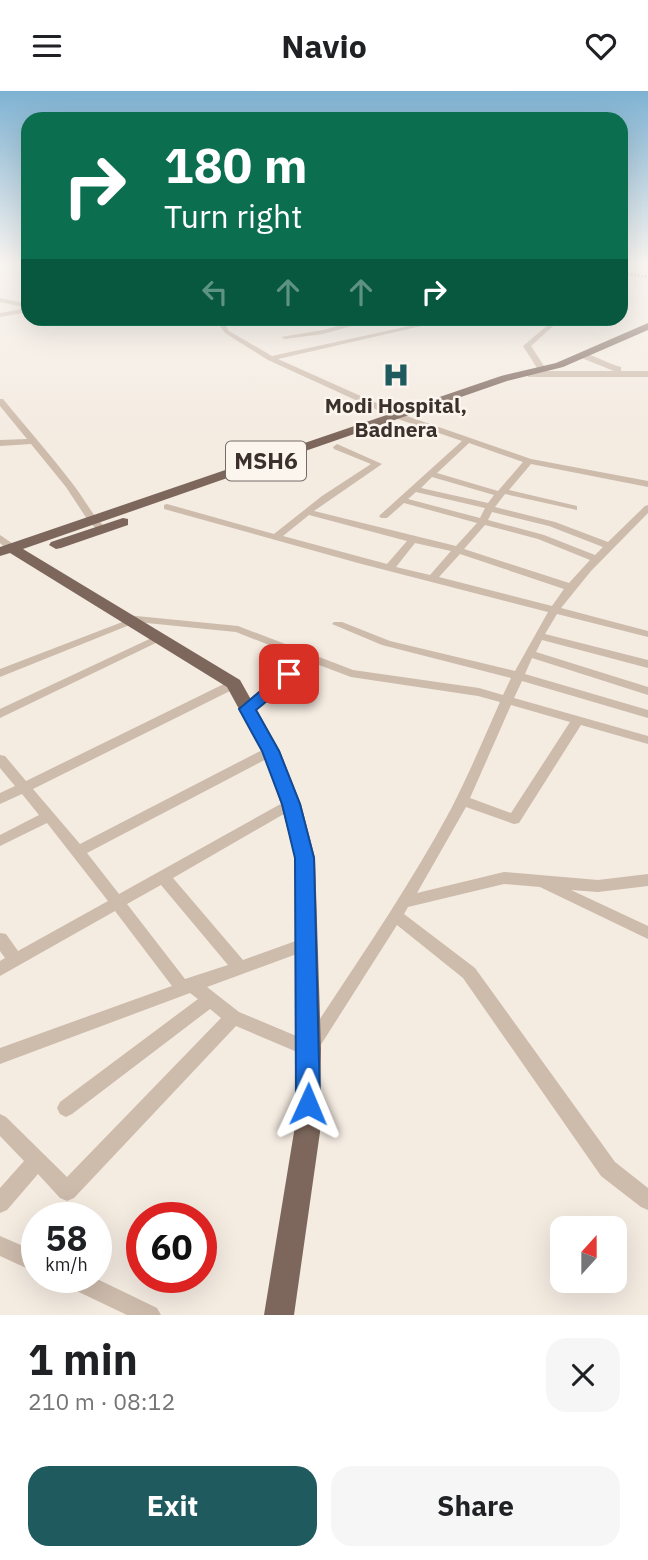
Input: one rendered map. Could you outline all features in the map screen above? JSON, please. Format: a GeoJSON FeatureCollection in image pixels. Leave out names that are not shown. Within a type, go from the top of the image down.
{"type":"FeatureCollection","features":[{"type":"Feature","properties":{"kind":"main road","name":"MSH6"},"geometry":{"type":"LineString","coordinates":[[7,552],[97,524],[505,378],[525,375],[582,355],[645,327]]}},
{"type":"Feature","properties":{"kind":"main road","name":"MSH6"},"geometry":{"type":"LineString","coordinates":[[97,524],[167,507],[520,382],[525,375]]}},
{"type":"Feature","properties":{"kind":"main road","name":"MSH6"},"geometry":{"type":"LineString","coordinates":[[7,552],[129,620],[234,684]]}},
{"type":"Feature","properties":{"kind":"main road"},"geometry":{"type":"LineString","coordinates":[[234,684],[271,751],[291,804],[305,858],[309,1049],[307,1132],[279,1315]]}},
{"type":"Feature","properties":{"kind":"street"},"geometry":{"type":"LineString","coordinates":[[223,326],[227,333],[271,358],[414,421],[529,461],[648,484]]}},
{"type":"Feature","properties":{"kind":"street"},"geometry":{"type":"LineString","coordinates":[[285,337],[323,332],[340,326]]}},
{"type":"Feature","properties":{"kind":"street"},"geometry":{"type":"LineString","coordinates":[[271,358],[412,326]]}},
{"type":"Feature","properties":{"kind":"street"},"geometry":{"type":"LineString","coordinates":[[542,369],[527,346],[550,326]]}},
{"type":"Feature","properties":{"kind":"street"},"geometry":{"type":"LineString","coordinates":[[582,355],[609,371],[648,374]]}},
{"type":"Feature","properties":{"kind":"street"},"geometry":{"type":"LineString","coordinates":[[525,375],[648,368]]}},
{"type":"Feature","properties":{"kind":"street"},"geometry":{"type":"LineString","coordinates":[[0,401],[35,441],[97,524]]}},
{"type":"Feature","properties":{"kind":"street"},"geometry":{"type":"LineString","coordinates":[[0,420],[22,429]]}},
{"type":"Feature","properties":{"kind":"street"},"geometry":{"type":"LineString","coordinates":[[384,516],[468,440]]}},
{"type":"Feature","properties":{"kind":"street"},"geometry":{"type":"LineString","coordinates":[[0,443],[35,441]]}},
{"type":"Feature","properties":{"kind":"street"},"geometry":{"type":"LineString","coordinates":[[276,537],[307,512],[378,464],[337,447]]}},
{"type":"Feature","properties":{"kind":"street"},"geometry":{"type":"LineString","coordinates":[[432,579],[482,523],[489,507],[529,461]]}},
{"type":"Feature","properties":{"kind":"street"},"geometry":{"type":"LineString","coordinates":[[430,474],[501,493],[574,508]]}},
{"type":"Feature","properties":{"kind":"street"},"geometry":{"type":"LineString","coordinates":[[414,489],[552,524],[610,546]]}},
{"type":"Feature","properties":{"kind":"street"},"geometry":{"type":"LineString","coordinates":[[402,500],[541,537],[597,559]]}},
{"type":"Feature","properties":{"kind":"street"},"geometry":{"type":"LineString","coordinates":[[167,507],[389,568],[648,634]]}},
{"type":"Feature","properties":{"kind":"street"},"geometry":{"type":"LineString","coordinates":[[0,759],[187,986],[211,999],[233,1017],[309,1049],[400,909],[462,800],[519,676],[555,609],[597,559],[648,507]]}},
{"type":"Feature","properties":{"kind":"street"},"geometry":{"type":"LineString","coordinates":[[307,512],[458,550],[573,588]]}},
{"type":"Feature","properties":{"kind":"street"},"geometry":{"type":"LineString","coordinates":[[389,568],[413,540]]}},
{"type":"Feature","properties":{"kind":"street"},"geometry":{"type":"LineString","coordinates":[[0,673],[129,620],[238,629],[361,675],[466,689],[648,740]]}},
{"type":"Feature","properties":{"kind":"street"},"geometry":{"type":"LineString","coordinates":[[338,624],[386,643],[519,676],[648,714]]}},
{"type":"Feature","properties":{"kind":"street"},"geometry":{"type":"LineString","coordinates":[[541,636],[648,664]]}},
{"type":"Feature","properties":{"kind":"street"},"geometry":{"type":"LineString","coordinates":[[0,714],[158,638]]}},
{"type":"Feature","properties":{"kind":"street"},"geometry":{"type":"LineString","coordinates":[[531,654],[648,691]]}},
{"type":"Feature","properties":{"kind":"street"},"geometry":{"type":"LineString","coordinates":[[247,709],[310,657]]}},
{"type":"Feature","properties":{"kind":"street"},"geometry":{"type":"LineString","coordinates":[[0,799],[234,684]]}},
{"type":"Feature","properties":{"kind":"street"},"geometry":{"type":"LineString","coordinates":[[462,800],[514,819],[578,720]]}},
{"type":"Feature","properties":{"kind":"street"},"geometry":{"type":"LineString","coordinates":[[78,851],[271,751]]}},
{"type":"Feature","properties":{"kind":"street"},"geometry":{"type":"LineString","coordinates":[[0,969],[291,804]]}},
{"type":"Feature","properties":{"kind":"street"},"geometry":{"type":"LineString","coordinates":[[0,841],[49,816]]}},
{"type":"Feature","properties":{"kind":"street"},"geometry":{"type":"LineString","coordinates":[[163,877],[239,966]]}},
{"type":"Feature","properties":{"kind":"street"},"geometry":{"type":"LineString","coordinates":[[400,909],[504,878],[598,886],[648,880]]}},
{"type":"Feature","properties":{"kind":"street"},"geometry":{"type":"LineString","coordinates":[[539,881],[648,933]]}},
{"type":"Feature","properties":{"kind":"street"},"geometry":{"type":"LineString","coordinates":[[400,909],[470,973],[608,1169],[648,1200]]}},
{"type":"Feature","properties":{"kind":"street"},"geometry":{"type":"LineString","coordinates":[[0,939],[15,960]]}},
{"type":"Feature","properties":{"kind":"street"},"geometry":{"type":"LineString","coordinates":[[0,1056],[307,943]]}},
{"type":"Feature","properties":{"kind":"street"},"geometry":{"type":"LineString","coordinates":[[66,1108],[211,999]]}},
{"type":"Feature","properties":{"kind":"street"},"geometry":{"type":"LineString","coordinates":[[0,1123],[67,1191],[233,1017]]}},
{"type":"Feature","properties":{"kind":"street"},"geometry":{"type":"LineString","coordinates":[[0,1203],[36,1162]]}},
{"type":"Feature","properties":{"kind":"street"},"geometry":{"type":"LineString","coordinates":[[0,1246],[21,1256]]}},
{"type":"Feature","properties":{"kind":"street"},"geometry":{"type":"LineString","coordinates":[[103,1293],[150,1315]]}},
{"type":"Feature","properties":{"kind":"place","name":"Modi Hospital, Badnera"},"geometry":{"type":"Point","coordinates":[396,375]}},
{"type":"Feature","properties":{"kind":"route"},"geometry":{"type":"LineString","coordinates":[[289,674],[247,709],[271,751],[291,804],[305,858],[308,1104]]}}]}
